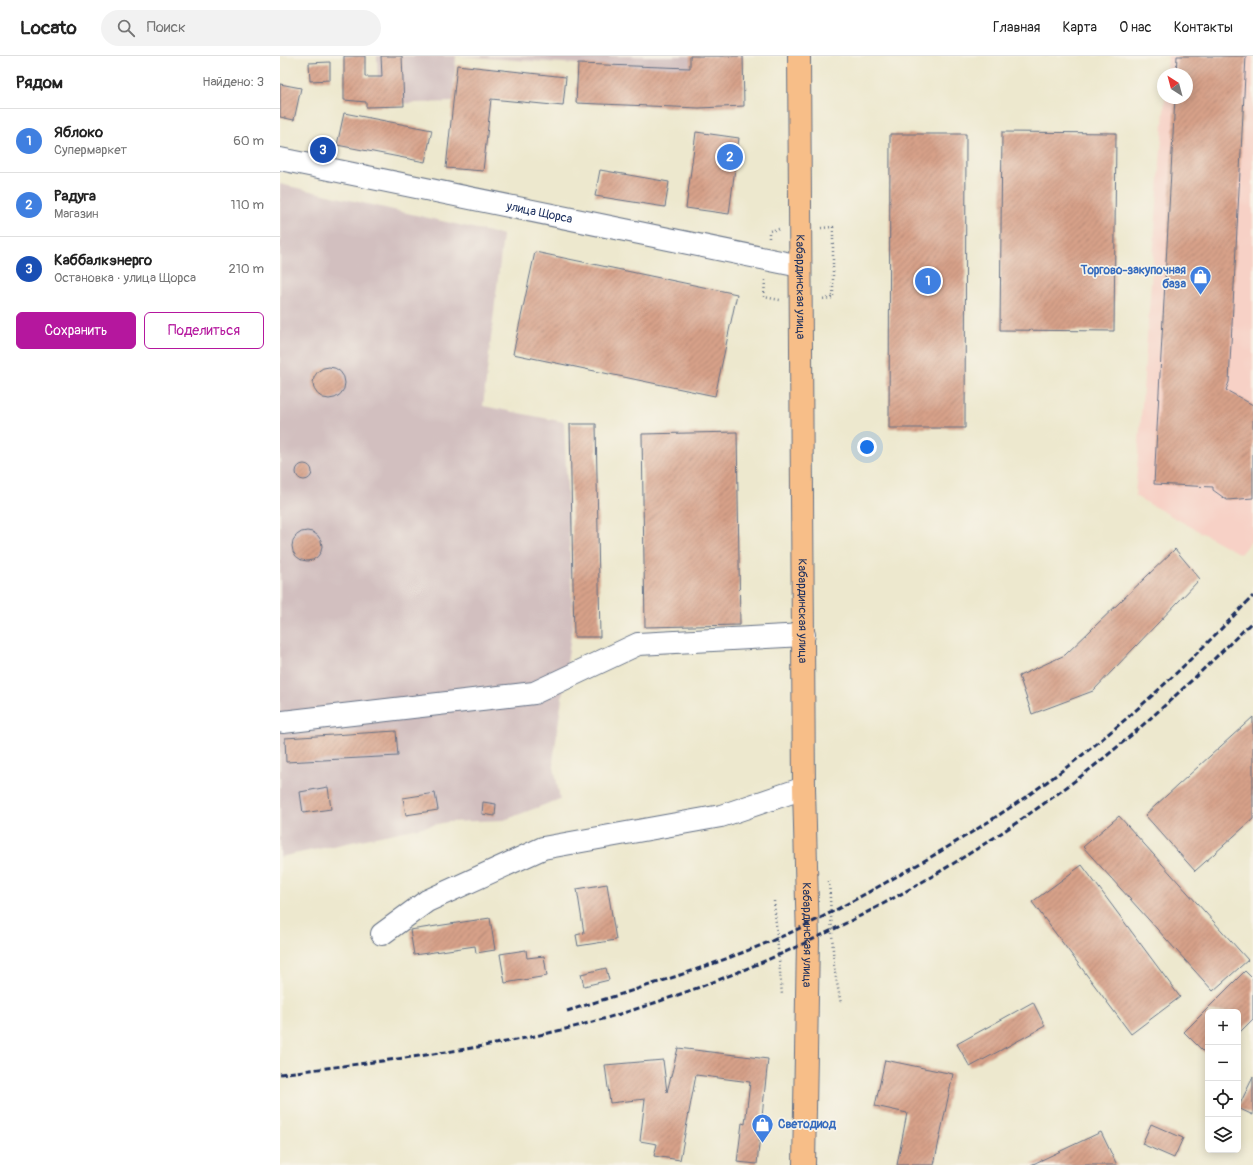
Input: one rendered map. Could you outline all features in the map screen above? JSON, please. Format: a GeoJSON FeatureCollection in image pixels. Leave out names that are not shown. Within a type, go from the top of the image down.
{"type":"FeatureCollection","features":[{"type":"Feature","properties":{"kind":"main road","name":"Кабардинская улица"},"geometry":{"type":"LineString","coordinates":[[799,56],[804,788],[808,1006],[804,1165]]}},
{"type":"Feature","properties":{"kind":"street","name":"улица Щорса"},"geometry":{"type":"LineString","coordinates":[[280,159],[800,266]]}},
{"type":"Feature","properties":{"kind":"street"},"geometry":{"type":"LineString","coordinates":[[283,722],[534,693],[638,644],[804,635]]}},
{"type":"Feature","properties":{"kind":"street"},"geometry":{"type":"LineString","coordinates":[[382,934],[427,901],[543,848],[720,816],[804,788]]}},
{"type":"Feature","properties":{"kind":"path"},"geometry":{"type":"LineString","coordinates":[[820,228],[833,227],[833,298],[821,299]]}},
{"type":"Feature","properties":{"kind":"path"},"geometry":{"type":"LineString","coordinates":[[769,244],[769,230],[780,229]]}},
{"type":"Feature","properties":{"kind":"path"},"geometry":{"type":"LineString","coordinates":[[765,280],[764,297],[781,300]]}},
{"type":"Feature","properties":{"kind":"path"},"geometry":{"type":"LineString","coordinates":[[829,875],[834,967],[841,1004]]}},
{"type":"Feature","properties":{"kind":"path"},"geometry":{"type":"LineString","coordinates":[[774,901],[782,995]]}},
{"type":"Feature","properties":{"kind":"shaded area"},"geometry":{"type":"Polygon","coordinates":[[[377,56],[456,56],[453,102],[379,104],[377,56]]]}},
{"type":"Feature","properties":{"kind":"shaded area"},"geometry":{"type":"Polygon","coordinates":[[[456,56],[743,56],[744,106],[699,108],[576,103],[578,64],[456,56]]]}},
{"type":"Feature","properties":{"kind":"shaded area","name":"Торгово-закупочная база"},"geometry":{"type":"Polygon","coordinates":[[[1168,56],[1253,56],[1253,539],[1240,554],[1135,496],[1165,104],[1193,104],[1193,68],[1167,68],[1168,56]]]}},
{"type":"Feature","properties":{"kind":"shaded area"},"geometry":{"type":"Polygon","coordinates":[[[280,184],[503,235],[483,406],[564,422],[573,621],[553,762],[560,799],[504,820],[447,822],[280,857],[280,184]]]}},
{"type":"Feature","properties":{"kind":"building"},"geometry":{"type":"Polygon","coordinates":[[[344,56],[365,56],[365,77],[382,77],[381,56],[402,56],[404,106],[366,107],[366,102],[344,100],[344,56]]]}},
{"type":"Feature","properties":{"kind":"building"},"geometry":{"type":"Polygon","coordinates":[[[690,56],[743,56],[744,106],[699,108],[576,103],[578,64],[690,68],[690,56]]]}},
{"type":"Feature","properties":{"kind":"building","name":"Торгово-закупочная база"},"geometry":{"type":"Polygon","coordinates":[[[1177,56],[1246,56],[1229,382],[1226,390],[1253,405],[1253,498],[1227,500],[1213,490],[1213,487],[1154,484],[1175,104],[1193,104],[1193,68],[1176,68],[1177,56]]]}},
{"type":"Feature","properties":{"kind":"building"},"geometry":{"type":"Polygon","coordinates":[[[330,62],[330,80],[310,81],[309,63],[330,62]]]}},
{"type":"Feature","properties":{"kind":"building"},"geometry":{"type":"Polygon","coordinates":[[[457,65],[566,77],[563,106],[491,99],[483,171],[446,168],[457,65]]]}},
{"type":"Feature","properties":{"kind":"building"},"geometry":{"type":"Polygon","coordinates":[[[280,84],[301,88],[294,120],[280,117],[280,84]]]}},
{"type":"Feature","properties":{"kind":"building"},"geometry":{"type":"Polygon","coordinates":[[[344,113],[432,130],[425,162],[337,145],[344,113]]]}},
{"type":"Feature","properties":{"kind":"building"},"geometry":{"type":"Polygon","coordinates":[[[696,132],[739,138],[729,214],[686,208],[696,132]]]}},
{"type":"Feature","properties":{"kind":"building"},"geometry":{"type":"Polygon","coordinates":[[[1002,132],[1116,133],[1114,331],[1000,330],[1002,132]]]}},
{"type":"Feature","properties":{"kind":"building"},"geometry":{"type":"Polygon","coordinates":[[[890,134],[966,134],[965,428],[889,428],[890,134]]]}},
{"type":"Feature","properties":{"kind":"building"},"geometry":{"type":"Polygon","coordinates":[[[600,170],[669,182],[665,207],[595,196],[600,170]]]}},
{"type":"Feature","properties":{"kind":"building"},"geometry":{"type":"Polygon","coordinates":[[[535,252],[737,294],[715,396],[513,354],[535,252]]]}},
{"type":"Feature","properties":{"kind":"building"},"geometry":{"type":"Polygon","coordinates":[[[326,367],[332,367],[341,371],[345,383],[341,395],[332,399],[326,399],[317,395],[313,386],[313,380],[317,371],[326,367]]]}},
{"type":"Feature","properties":{"kind":"building"},"geometry":{"type":"Polygon","coordinates":[[[570,424],[596,424],[600,637],[574,637],[570,424]]]}},
{"type":"Feature","properties":{"kind":"building"},"geometry":{"type":"Polygon","coordinates":[[[737,432],[740,625],[645,627],[642,434],[737,432]]]}},
{"type":"Feature","properties":{"kind":"building"},"geometry":{"type":"Polygon","coordinates":[[[301,464],[307,464],[312,469],[310,478],[307,480],[301,480],[296,475],[296,469],[301,464]]]}},
{"type":"Feature","properties":{"kind":"building"},"geometry":{"type":"Polygon","coordinates":[[[307,531],[317,536],[322,546],[317,556],[307,561],[297,556],[292,546],[297,536],[307,531]]]}},
{"type":"Feature","properties":{"kind":"building"},"geometry":{"type":"Polygon","coordinates":[[[1175,549],[1200,579],[1093,691],[1032,714],[1019,676],[1065,655],[1175,549]]]}},
{"type":"Feature","properties":{"kind":"building"},"geometry":{"type":"Polygon","coordinates":[[[1253,717],[1253,819],[1195,871],[1145,815],[1253,717]]]}},
{"type":"Feature","properties":{"kind":"building"},"geometry":{"type":"Polygon","coordinates":[[[396,731],[398,756],[286,762],[285,738],[396,731]]]}},
{"type":"Feature","properties":{"kind":"building"},"geometry":{"type":"Polygon","coordinates":[[[328,787],[331,809],[303,813],[300,792],[328,787]]]}},
{"type":"Feature","properties":{"kind":"building"},"geometry":{"type":"Polygon","coordinates":[[[435,793],[438,810],[406,815],[403,798],[435,793]]]}},
{"type":"Feature","properties":{"kind":"building"},"geometry":{"type":"Polygon","coordinates":[[[483,802],[496,804],[495,816],[482,814],[483,802]]]}},
{"type":"Feature","properties":{"kind":"building"},"geometry":{"type":"Polygon","coordinates":[[[1119,816],[1248,960],[1213,991],[1083,847],[1119,816]]]}},
{"type":"Feature","properties":{"kind":"building"},"geometry":{"type":"Polygon","coordinates":[[[1082,865],[1180,997],[1131,1034],[1032,902],[1082,865]]]}},
{"type":"Feature","properties":{"kind":"building"},"geometry":{"type":"Polygon","coordinates":[[[607,884],[616,940],[578,946],[576,935],[584,933],[577,889],[607,884]]]}},
{"type":"Feature","properties":{"kind":"building"},"geometry":{"type":"Polygon","coordinates":[[[490,918],[495,950],[476,953],[475,946],[414,955],[410,930],[490,918]]]}},
{"type":"Feature","properties":{"kind":"building"},"geometry":{"type":"Polygon","coordinates":[[[526,950],[527,958],[544,956],[547,976],[505,983],[500,954],[526,950]]]}},
{"type":"Feature","properties":{"kind":"building"},"geometry":{"type":"Polygon","coordinates":[[[606,968],[609,980],[584,986],[581,974],[606,968]]]}},
{"type":"Feature","properties":{"kind":"building"},"geometry":{"type":"Polygon","coordinates":[[[1245,971],[1253,979],[1253,1019],[1241,1031],[1241,1009],[1207,1009],[1245,971]]]}},
{"type":"Feature","properties":{"kind":"building"},"geometry":{"type":"Polygon","coordinates":[[[1033,1002],[1045,1026],[970,1067],[957,1044],[1033,1002]]]}},
{"type":"Feature","properties":{"kind":"building"},"geometry":{"type":"Polygon","coordinates":[[[1205,1011],[1205,1053],[1184,1032],[1205,1011]]]}},
{"type":"Feature","properties":{"kind":"building"},"geometry":{"type":"Polygon","coordinates":[[[678,1048],[768,1059],[757,1164],[737,1162],[742,1123],[745,1124],[750,1082],[696,1075],[680,1160],[654,1156],[657,1144],[640,1141],[645,1099],[610,1103],[605,1065],[663,1060],[667,1092],[678,1048]]]}},
{"type":"Feature","properties":{"kind":"building"},"geometry":{"type":"Polygon","coordinates":[[[885,1060],[953,1074],[934,1165],[897,1165],[907,1113],[875,1106],[885,1060]]]}},
{"type":"Feature","properties":{"kind":"building"},"geometry":{"type":"Polygon","coordinates":[[[1253,1077],[1253,1115],[1241,1109],[1241,1102],[1253,1077]]]}},
{"type":"Feature","properties":{"kind":"building"},"geometry":{"type":"Polygon","coordinates":[[[1151,1124],[1183,1138],[1174,1158],[1142,1144],[1151,1124]]]}},
{"type":"Feature","properties":{"kind":"building"},"geometry":{"type":"Polygon","coordinates":[[[1101,1132],[1117,1165],[1031,1165],[1101,1132]]]}},
{"type":"Feature","properties":{"kind":"railway"},"geometry":{"type":"LineString","coordinates":[[567,1011],[698,969],[776,939],[844,905],[942,851],[1024,798],[1077,760],[1142,705],[1180,670],[1253,596]]}},
{"type":"Feature","properties":{"kind":"railway"},"geometry":{"type":"LineString","coordinates":[[280,1074],[399,1059],[478,1047],[557,1031],[596,1021],[659,1001],[721,979],[782,953],[842,925],[901,894],[959,860],[1068,786],[1140,728],[1253,621]]}},
{"type":"Feature","properties":{"kind":"place","name":"Каббалкэнерго"},"geometry":{"type":"Point","coordinates":[323,150]}},
{"type":"Feature","properties":{"kind":"place","name":"Радуга"},"geometry":{"type":"Point","coordinates":[730,157]}},
{"type":"Feature","properties":{"kind":"place","name":"Яблоко"},"geometry":{"type":"Point","coordinates":[928,281]}},
{"type":"Feature","properties":{"kind":"place","name":"Торгово-закупочная база"},"geometry":{"type":"Point","coordinates":[1201,296]}},
{"type":"Feature","properties":{"kind":"place","name":"Светодиод"},"geometry":{"type":"Point","coordinates":[762,1144]}}]}
